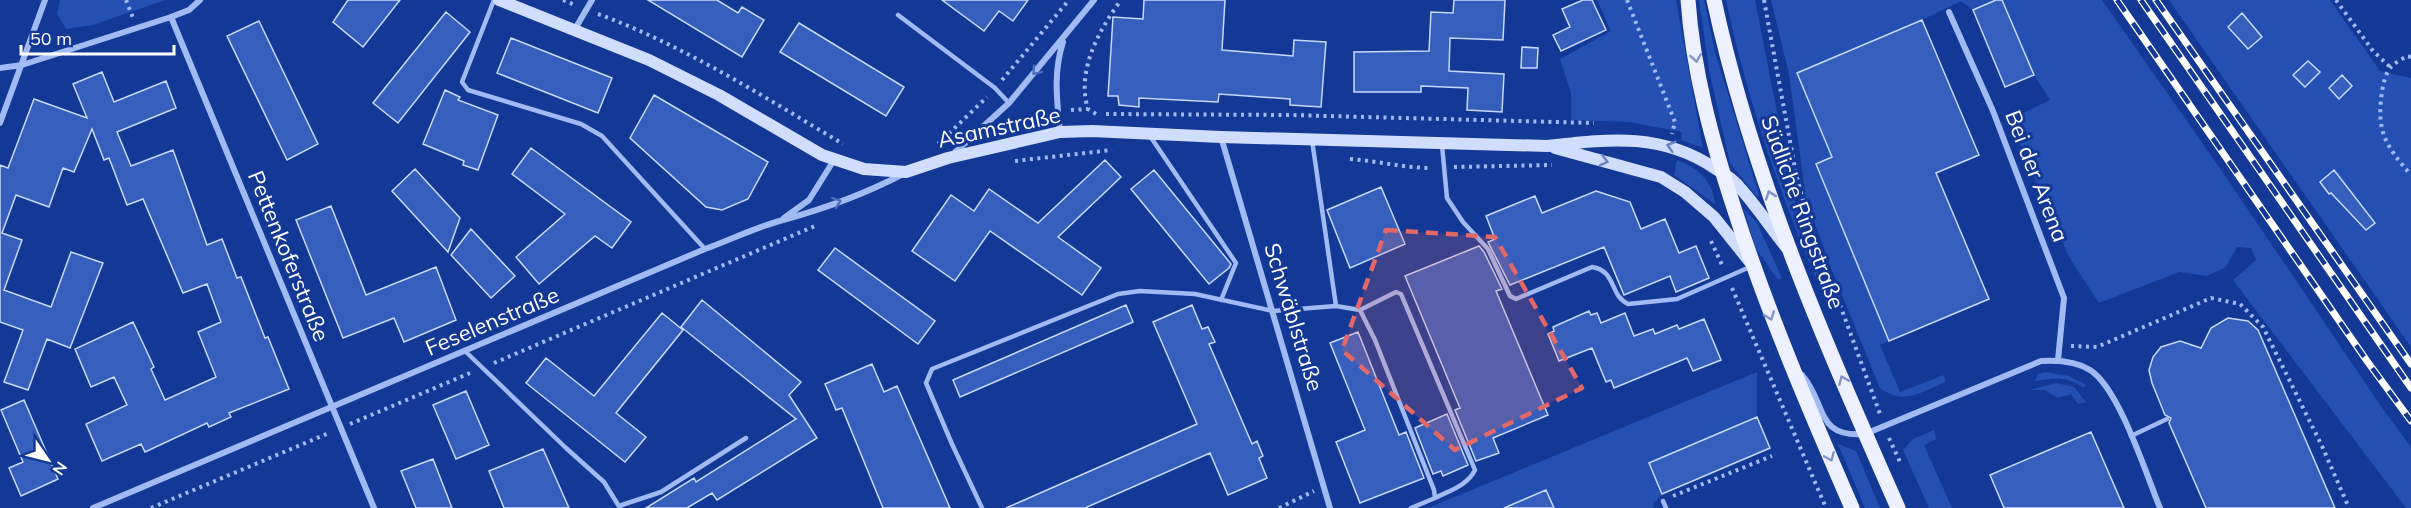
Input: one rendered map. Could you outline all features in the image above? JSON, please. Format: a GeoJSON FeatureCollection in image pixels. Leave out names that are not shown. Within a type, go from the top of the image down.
{"type":"FeatureCollection","features":[{"type":"Feature","properties":{"kind":"main road"},"geometry":{"type":"LineString","coordinates":[[1688,0],[1701,88],[1722,173],[1752,266],[1790,365],[1852,508]]}},
{"type":"Feature","properties":{"kind":"main road","name":"Südliche Ringstraße"},"geometry":{"type":"LineString","coordinates":[[1714,0],[1727,62],[1789,251],[1898,508]]}},
{"type":"Feature","properties":{"kind":"street"},"geometry":{"type":"LineString","coordinates":[[0,123],[45,0]]}},
{"type":"Feature","properties":{"kind":"street"},"geometry":{"type":"LineString","coordinates":[[0,68],[22,65],[171,17],[189,10],[200,0]]}},
{"type":"Feature","properties":{"kind":"street","name":"Asamstraße"},"geometry":{"type":"LineString","coordinates":[[499,0],[649,60],[719,95],[822,155],[864,169],[906,172],[948,158],[1060,132],[1102,131],[1221,137],[1548,146],[1623,141],[1669,145],[1698,156],[1740,187],[1789,251]]}},
{"type":"Feature","properties":{"kind":"street"},"geometry":{"type":"LineString","coordinates":[[575,29],[592,0]]}},
{"type":"Feature","properties":{"kind":"street"},"geometry":{"type":"LineString","coordinates":[[948,158],[1009,103],[1094,0]]}},
{"type":"Feature","properties":{"kind":"street","name":"Bei der Arena"},"geometry":{"type":"LineString","coordinates":[[1949,12],[1993,111],[2064,298],[2058,360]]}},
{"type":"Feature","properties":{"kind":"street","name":"Pettenkoferstraße"},"geometry":{"type":"LineString","coordinates":[[171,17],[374,508]]}},
{"type":"Feature","properties":{"kind":"street"},"geometry":{"type":"LineString","coordinates":[[1060,132],[1055,78],[1064,39]]}},
{"type":"Feature","properties":{"kind":"street","name":"Schwäblstraße"},"geometry":{"type":"LineString","coordinates":[[1221,137],[1330,508]]}},
{"type":"Feature","properties":{"kind":"street","name":"Asamstraße"},"geometry":{"type":"LineString","coordinates":[[1548,146],[1660,177],[1685,192],[1714,217],[1752,266]]}},
{"type":"Feature","properties":{"kind":"street"},"geometry":{"type":"LineString","coordinates":[[782,220],[809,200],[834,160]]}},
{"type":"Feature","properties":{"kind":"street","name":"Feselenstraße"},"geometry":{"type":"LineString","coordinates":[[93,508],[705,249],[782,220],[800,216],[886,183],[906,172]]}},
{"type":"Feature","properties":{"kind":"street"},"geometry":{"type":"LineString","coordinates":[[1790,365],[1810,386],[1825,418],[1835,431],[1853,435],[1866,434],[2041,361],[2058,360],[2090,370],[2105,384],[2116,401],[2160,508]]}},
{"type":"Feature","properties":{"kind":"lane"},"geometry":{"type":"LineString","coordinates":[[494,0],[462,82],[468,90],[562,117],[581,124],[602,136],[705,249]]}},
{"type":"Feature","properties":{"kind":"lane"},"geometry":{"type":"LineString","coordinates":[[898,15],[995,88],[1009,103]]}},
{"type":"Feature","properties":{"kind":"lane"},"geometry":{"type":"LineString","coordinates":[[1149,134],[1236,262],[1221,300]]}},
{"type":"Feature","properties":{"kind":"lane"},"geometry":{"type":"LineString","coordinates":[[1312,139],[1336,306]]}},
{"type":"Feature","properties":{"kind":"lane"},"geometry":{"type":"LineString","coordinates":[[1442,142],[1447,198],[1463,222],[1488,249],[1510,296],[1516,299],[1592,267],[1600,268],[1607,273],[1621,301],[1628,304],[1677,299],[1752,266]]}},
{"type":"Feature","properties":{"kind":"lane"},"geometry":{"type":"LineString","coordinates":[[982,508],[926,383],[932,369],[1118,294],[1140,291],[1168,292],[1273,311],[1336,306],[1360,310],[1396,292],[1401,294],[1475,470],[1472,477],[1462,484],[1411,508]]}},
{"type":"Feature","properties":{"kind":"lane"},"geometry":{"type":"LineString","coordinates":[[1360,310],[1375,340],[1435,498]]}},
{"type":"Feature","properties":{"kind":"lane"},"geometry":{"type":"LineString","coordinates":[[466,352],[604,482],[620,507],[660,492],[746,438]]}},
{"type":"Feature","properties":{"kind":"lane"},"geometry":{"type":"LineString","coordinates":[[2131,436],[2167,419]]}},
{"type":"Feature","properties":{"kind":"lane"},"geometry":{"type":"LineString","coordinates":[[1663,501],[1666,508]]}},
{"type":"Feature","properties":{"kind":"path"},"geometry":{"type":"LineString","coordinates":[[563,0],[675,48],[743,84],[851,149]]}},
{"type":"Feature","properties":{"kind":"path"},"geometry":{"type":"LineString","coordinates":[[928,148],[939,144],[995,88],[1069,0]]}},
{"type":"Feature","properties":{"kind":"path"},"geometry":{"type":"LineString","coordinates":[[1121,0],[1103,25],[1091,54],[1085,100],[1088,109],[1094,114],[1290,115],[1605,124]]}},
{"type":"Feature","properties":{"kind":"path"},"geometry":{"type":"LineString","coordinates":[[1628,0],[1675,122]]}},
{"type":"Feature","properties":{"kind":"path"},"geometry":{"type":"LineString","coordinates":[[1764,0],[1796,174],[1864,375]]}},
{"type":"Feature","properties":{"kind":"path"},"geometry":{"type":"LineString","coordinates":[[2336,0],[2373,51],[2390,68]]}},
{"type":"Feature","properties":{"kind":"path"},"geometry":{"type":"LineString","coordinates":[[2411,57],[2407,56],[2390,68],[2382,86],[2378,113],[2388,144],[2411,175]]}},
{"type":"Feature","properties":{"kind":"path"},"geometry":{"type":"LineString","coordinates":[[1014,161],[1122,149]]}},
{"type":"Feature","properties":{"kind":"path"},"geometry":{"type":"LineString","coordinates":[[1348,159],[1383,161],[1412,168],[1555,165]]}},
{"type":"Feature","properties":{"kind":"path"},"geometry":{"type":"LineString","coordinates":[[151,508],[825,222]]}},
{"type":"Feature","properties":{"kind":"path"},"geometry":{"type":"LineString","coordinates":[[1705,234],[1728,277],[1826,508]]}},
{"type":"Feature","properties":{"kind":"path"},"geometry":{"type":"LineString","coordinates":[[2060,345],[2097,347],[2211,298],[2240,303],[2263,327],[2322,446],[2349,508]]}},
{"type":"Feature","properties":{"kind":"path"},"geometry":{"type":"LineString","coordinates":[[1663,501],[1772,456]]}},
{"type":"Feature","properties":{"kind":"path"},"geometry":{"type":"LineString","coordinates":[[1279,508],[1325,486]]}},
{"type":"Feature","properties":{"kind":"highlighted area"},"geometry":{"type":"Polygon","coordinates":[[[1386,230],[1495,237],[1582,388],[1455,450],[1342,350],[1386,230]]]}},
{"type":"Feature","properties":{"kind":"shaded area"},"geometry":{"type":"Polygon","coordinates":[[[60,0],[165,0],[93,25],[66,29],[57,14],[60,0]]]}},
{"type":"Feature","properties":{"kind":"shaded area"},"geometry":{"type":"Polygon","coordinates":[[[1597,0],[1676,0],[1703,148],[1681,140],[1682,132],[1629,122],[1571,120],[1571,93],[1560,59],[1611,31],[1597,0]]]}},
{"type":"Feature","properties":{"kind":"shaded area"},"geometry":{"type":"Polygon","coordinates":[[[1699,0],[1704,0],[1715,52],[1759,195],[1757,197],[1730,163],[1710,75],[1699,0]]]}},
{"type":"Feature","properties":{"kind":"shaded area"},"geometry":{"type":"Polygon","coordinates":[[[1726,0],[1755,0],[1794,199],[1820,282],[1818,284],[1765,144],[1734,37],[1726,0]]]}},
{"type":"Feature","properties":{"kind":"shaded area"},"geometry":{"type":"Polygon","coordinates":[[[1771,0],[1996,0],[1973,10],[1961,1],[1797,73],[1832,157],[1816,164],[1889,341],[1880,345],[1900,392],[1944,375],[1945,382],[1913,396],[1897,396],[1880,388],[1833,273],[1806,199],[1789,74],[1771,0]]]}},
{"type":"Feature","properties":{"kind":"shaded area"},"geometry":{"type":"Polygon","coordinates":[[[2002,0],[2102,0],[2411,447],[2411,508],[2406,508],[2233,280],[2256,260],[2251,248],[2237,247],[2226,267],[2207,276],[2179,272],[2099,303],[2069,257],[2009,120],[2050,100],[2034,75],[2002,0]]]}},
{"type":"Feature","properties":{"kind":"shaded area"},"geometry":{"type":"Polygon","coordinates":[[[2169,0],[2330,0],[2380,71],[2411,78],[2411,347],[2169,0]]]}},
{"type":"Feature","properties":{"kind":"shaded area"},"geometry":{"type":"Polygon","coordinates":[[[1677,160],[1692,167],[1703,176],[1714,196],[1715,204],[1674,175],[1677,160]]]}},
{"type":"Feature","properties":{"kind":"shaded area"},"geometry":{"type":"Polygon","coordinates":[[[1744,209],[1757,223],[1782,278],[1778,280],[1756,249],[1744,209]]]}},
{"type":"Feature","properties":{"kind":"shaded area"},"geometry":{"type":"Polygon","coordinates":[[[1757,372],[1757,417],[1649,463],[1662,494],[1653,504],[1654,508],[1554,508],[1546,490],[1504,508],[1428,508],[1757,372]]]}},
{"type":"Feature","properties":{"kind":"shaded area"},"geometry":{"type":"Polygon","coordinates":[[[2045,372],[2069,376],[2086,385],[2083,388],[2072,381],[2060,379],[2035,381],[2038,374],[2045,372]]]}},
{"type":"Feature","properties":{"kind":"shaded area"},"geometry":{"type":"Polygon","coordinates":[[[2056,383],[2074,387],[2086,402],[2078,404],[2071,394],[2058,398],[2045,390],[2029,390],[2056,383]]]}},
{"type":"Feature","properties":{"kind":"shaded area"},"geometry":{"type":"Polygon","coordinates":[[[1934,430],[1936,439],[1924,445],[1952,508],[1929,508],[1903,450],[1913,439],[1934,430]]]}},
{"type":"Feature","properties":{"kind":"shaded area"},"geometry":{"type":"Polygon","coordinates":[[[1838,444],[1856,451],[1880,508],[1865,508],[1838,444]]]}},
{"type":"Feature","properties":{"kind":"building"},"geometry":{"type":"Polygon","coordinates":[[[348,0],[400,0],[363,47],[333,22],[348,0]]]}},
{"type":"Feature","properties":{"kind":"building"},"geometry":{"type":"Polygon","coordinates":[[[648,0],[717,0],[738,13],[742,7],[764,20],[742,57],[648,0]]]}},
{"type":"Feature","properties":{"kind":"building"},"geometry":{"type":"Polygon","coordinates":[[[942,0],[1028,0],[1013,21],[999,11],[984,31],[942,0]]]}},
{"type":"Feature","properties":{"kind":"building"},"geometry":{"type":"Polygon","coordinates":[[[1144,0],[1225,0],[1222,50],[1293,56],[1294,40],[1326,42],[1321,107],[1290,105],[1290,99],[1219,94],[1218,102],[1139,98],[1139,107],[1119,105],[1118,96],[1108,96],[1113,17],[1143,19],[1144,0]]]}},
{"type":"Feature","properties":{"kind":"building"},"geometry":{"type":"Polygon","coordinates":[[[1454,0],[1505,0],[1503,40],[1450,38],[1449,71],[1504,74],[1502,112],[1467,110],[1468,88],[1421,86],[1421,92],[1354,92],[1354,52],[1429,51],[1431,12],[1453,13],[1454,0]]]}},
{"type":"Feature","properties":{"kind":"building"},"geometry":{"type":"Polygon","coordinates":[[[1583,0],[1592,0],[1606,30],[1561,51],[1553,35],[1570,27],[1562,9],[1583,0]]]}},
{"type":"Feature","properties":{"kind":"building"},"geometry":{"type":"Polygon","coordinates":[[[1996,0],[2002,0],[2034,75],[2005,87],[1973,10],[1996,0]]]}},
{"type":"Feature","properties":{"kind":"building"},"geometry":{"type":"Polygon","coordinates":[[[446,12],[470,32],[398,123],[373,103],[446,12]]]}},
{"type":"Feature","properties":{"kind":"building"},"geometry":{"type":"Polygon","coordinates":[[[2242,13],[2262,37],[2248,49],[2228,27],[2242,13]]]}},
{"type":"Feature","properties":{"kind":"building"},"geometry":{"type":"Polygon","coordinates":[[[1922,20],[1979,155],[1936,173],[1989,299],[1889,341],[1816,164],[1832,157],[1797,73],[1922,20]]]}},
{"type":"Feature","properties":{"kind":"building"},"geometry":{"type":"Polygon","coordinates":[[[259,21],[318,144],[287,160],[227,36],[259,21]]]}},
{"type":"Feature","properties":{"kind":"building"},"geometry":{"type":"Polygon","coordinates":[[[799,23],[904,87],[886,116],[780,52],[799,23]]]}},
{"type":"Feature","properties":{"kind":"building"},"geometry":{"type":"Polygon","coordinates":[[[511,38],[612,78],[598,113],[497,73],[511,38]]]}},
{"type":"Feature","properties":{"kind":"building"},"geometry":{"type":"Polygon","coordinates":[[[1522,47],[1538,48],[1537,68],[1521,68],[1522,47]]]}},
{"type":"Feature","properties":{"kind":"building"},"geometry":{"type":"Polygon","coordinates":[[[2308,61],[2320,72],[2305,87],[2293,75],[2308,61]]]}},
{"type":"Feature","properties":{"kind":"building"},"geometry":{"type":"Polygon","coordinates":[[[102,72],[114,102],[166,81],[176,108],[117,132],[131,166],[173,150],[207,245],[222,239],[237,278],[241,277],[265,338],[268,337],[289,389],[229,413],[231,417],[209,427],[207,423],[145,452],[141,444],[102,461],[86,424],[127,405],[114,377],[91,387],[75,349],[133,322],[154,367],[151,369],[165,400],[216,377],[198,332],[221,322],[207,284],[183,293],[143,199],[127,205],[109,158],[104,160],[92,129],[74,172],[63,168],[49,207],[16,195],[2,233],[22,240],[4,290],[51,307],[71,252],[103,263],[70,348],[47,339],[28,390],[4,382],[23,330],[0,322],[0,165],[8,168],[34,99],[87,118],[73,84],[102,72]]]}},
{"type":"Feature","properties":{"kind":"building"},"geometry":{"type":"Polygon","coordinates":[[[2342,75],[2352,86],[2339,99],[2329,88],[2342,75]]]}},
{"type":"Feature","properties":{"kind":"building"},"geometry":{"type":"Polygon","coordinates":[[[445,90],[460,97],[458,100],[498,115],[478,170],[463,165],[464,161],[423,144],[445,90]]]}},
{"type":"Feature","properties":{"kind":"building"},"geometry":{"type":"Polygon","coordinates":[[[654,95],[768,162],[748,199],[722,210],[706,207],[630,138],[654,95]]]}},
{"type":"Feature","properties":{"kind":"building"},"geometry":{"type":"Polygon","coordinates":[[[531,148],[631,222],[612,248],[595,236],[539,284],[516,257],[565,214],[512,174],[531,148]]]}},
{"type":"Feature","properties":{"kind":"building"},"geometry":{"type":"Polygon","coordinates":[[[1105,160],[1121,177],[1058,237],[1101,268],[1082,295],[990,231],[955,281],[912,251],[951,195],[974,211],[989,189],[1038,223],[1105,160]]]}},
{"type":"Feature","properties":{"kind":"building"},"geometry":{"type":"Polygon","coordinates":[[[415,169],[460,218],[448,252],[392,191],[415,169]]]}},
{"type":"Feature","properties":{"kind":"building"},"geometry":{"type":"Polygon","coordinates":[[[1154,170],[1231,264],[1209,284],[1131,189],[1154,170]]]}},
{"type":"Feature","properties":{"kind":"building"},"geometry":{"type":"Polygon","coordinates":[[[2334,170],[2375,223],[2366,230],[2331,193],[2329,194],[2320,182],[2334,170]]]}},
{"type":"Feature","properties":{"kind":"building"},"geometry":{"type":"Polygon","coordinates":[[[1381,187],[1405,244],[1350,268],[1327,210],[1381,187]]]}},
{"type":"Feature","properties":{"kind":"building"},"geometry":{"type":"Polygon","coordinates":[[[1596,191],[1630,202],[1641,229],[1665,219],[1679,253],[1696,246],[1709,278],[1676,292],[1670,276],[1624,295],[1604,247],[1510,285],[1488,242],[1495,239],[1486,216],[1535,196],[1542,213],[1596,191]]]}},
{"type":"Feature","properties":{"kind":"building"},"geometry":{"type":"Polygon","coordinates":[[[331,206],[366,295],[436,267],[456,320],[404,342],[394,318],[343,338],[296,220],[331,206]]]}},
{"type":"Feature","properties":{"kind":"building"},"geometry":{"type":"Polygon","coordinates":[[[471,229],[515,276],[491,298],[451,255],[471,229]]]}},
{"type":"Feature","properties":{"kind":"building"},"geometry":{"type":"Polygon","coordinates":[[[1479,246],[1502,289],[1496,291],[1548,415],[1493,438],[1499,453],[1476,461],[1455,410],[1460,408],[1405,276],[1479,246]]]}},
{"type":"Feature","properties":{"kind":"building"},"geometry":{"type":"Polygon","coordinates":[[[835,248],[935,321],[918,344],[818,270],[835,248]]]}},
{"type":"Feature","properties":{"kind":"building"},"geometry":{"type":"Polygon","coordinates":[[[702,300],[801,382],[789,395],[817,438],[717,500],[712,493],[687,508],[646,508],[694,478],[696,482],[796,419],[681,327],[702,300]]]}},
{"type":"Feature","properties":{"kind":"building"},"geometry":{"type":"Polygon","coordinates":[[[1126,305],[1133,322],[960,397],[953,380],[1126,305]]]}},
{"type":"Feature","properties":{"kind":"building"},"geometry":{"type":"Polygon","coordinates":[[[1192,305],[1202,329],[1208,327],[1215,342],[1209,344],[1252,444],[1257,441],[1263,456],[1259,458],[1267,478],[1228,495],[1210,453],[1085,508],[1006,508],[1197,424],[1153,322],[1192,305]]]}},
{"type":"Feature","properties":{"kind":"building"},"geometry":{"type":"Polygon","coordinates":[[[1589,311],[1591,315],[1597,313],[1601,323],[1625,313],[1634,336],[1653,329],[1655,334],[1677,325],[1679,329],[1704,319],[1721,360],[1693,371],[1687,358],[1614,388],[1611,380],[1606,382],[1592,348],[1559,361],[1548,334],[1554,331],[1553,327],[1589,311]]]}},
{"type":"Feature","properties":{"kind":"building"},"geometry":{"type":"Polygon","coordinates":[[[662,313],[683,330],[616,413],[646,437],[625,462],[526,383],[546,358],[594,396],[662,313]]]}},
{"type":"Feature","properties":{"kind":"building"},"geometry":{"type":"Polygon","coordinates":[[[2228,318],[2248,321],[2258,330],[2335,508],[2206,508],[2169,423],[2171,418],[2165,415],[2149,370],[2153,357],[2161,347],[2180,341],[2201,348],[2211,328],[2228,318]]]}},
{"type":"Feature","properties":{"kind":"building"},"geometry":{"type":"Polygon","coordinates":[[[1358,332],[1399,435],[1406,432],[1424,478],[1360,503],[1336,442],[1365,430],[1330,343],[1358,332]]]}},
{"type":"Feature","properties":{"kind":"building"},"geometry":{"type":"Polygon","coordinates":[[[872,364],[884,392],[897,386],[950,508],[883,508],[842,408],[836,410],[825,384],[872,364]]]}},
{"type":"Feature","properties":{"kind":"building"},"geometry":{"type":"Polygon","coordinates":[[[466,391],[489,445],[456,459],[433,405],[466,391]]]}},
{"type":"Feature","properties":{"kind":"building"},"geometry":{"type":"Polygon","coordinates":[[[24,400],[58,479],[21,496],[9,468],[23,462],[1,410],[24,400]]]}},
{"type":"Feature","properties":{"kind":"building"},"geometry":{"type":"Polygon","coordinates":[[[1447,414],[1468,465],[1443,476],[1441,471],[1433,474],[1415,428],[1447,414]]]}},
{"type":"Feature","properties":{"kind":"building"},"geometry":{"type":"Polygon","coordinates":[[[1757,417],[1770,448],[1662,494],[1649,463],[1757,417]]]}},
{"type":"Feature","properties":{"kind":"building"},"geometry":{"type":"Polygon","coordinates":[[[2091,432],[2124,508],[2004,508],[1990,475],[2091,432]]]}},
{"type":"Feature","properties":{"kind":"building"},"geometry":{"type":"Polygon","coordinates":[[[543,449],[569,508],[504,508],[489,471],[543,449]]]}},
{"type":"Feature","properties":{"kind":"building"},"geometry":{"type":"Polygon","coordinates":[[[433,459],[452,508],[416,508],[401,471],[433,459]]]}},
{"type":"Feature","properties":{"kind":"building"},"geometry":{"type":"Polygon","coordinates":[[[1546,490],[1554,508],[1504,508],[1546,490]]]}},
{"type":"Feature","properties":{"kind":"railway"},"geometry":{"type":"LineString","coordinates":[[2117,0],[2411,421]]}},
{"type":"Feature","properties":{"kind":"railway"},"geometry":{"type":"LineString","coordinates":[[2141,0],[2411,388]]}},
{"type":"Feature","properties":{"kind":"railway"},"geometry":{"type":"LineString","coordinates":[[2156,0],[2411,364]]}}]}
